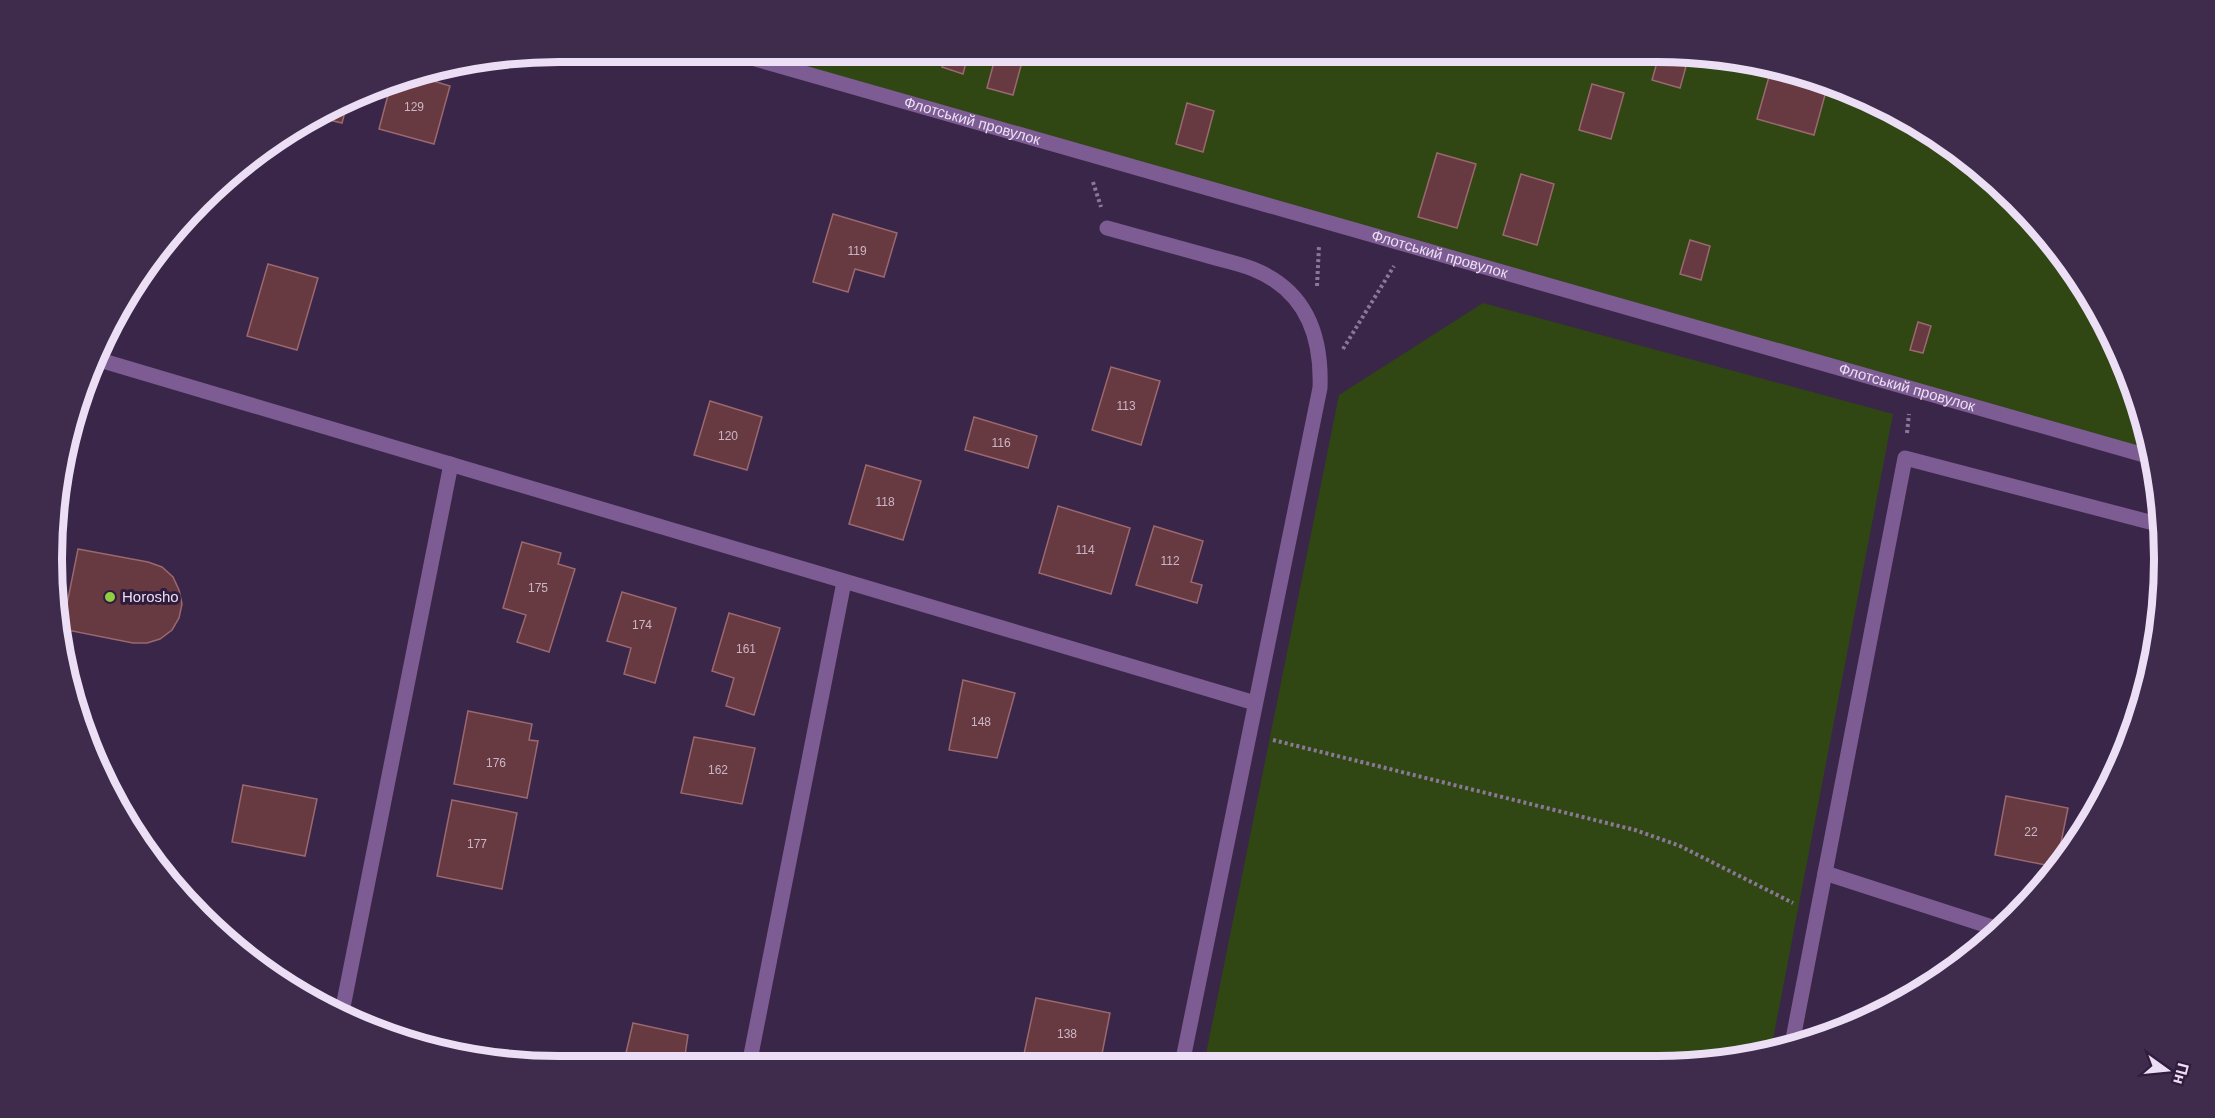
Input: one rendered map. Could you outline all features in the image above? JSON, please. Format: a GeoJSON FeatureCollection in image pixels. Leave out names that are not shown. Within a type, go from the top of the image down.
{"type":"FeatureCollection","features":[{"type":"Feature","properties":{"kind":"lane","name":"Флотський провулок"},"geometry":{"type":"LineString","coordinates":[[766,62],[2142,454]]}},
{"type":"Feature","properties":{"kind":"lane"},"geometry":{"type":"LineString","coordinates":[[1107,228],[1254,269],[1279,284],[1300,304],[1314,329],[1321,358],[1320,388],[1184,1056]]}},
{"type":"Feature","properties":{"kind":"lane"},"geometry":{"type":"LineString","coordinates":[[103,361],[1255,704]]}},
{"type":"Feature","properties":{"kind":"lane"},"geometry":{"type":"LineString","coordinates":[[1793,1037],[1905,458],[2152,523]]}},
{"type":"Feature","properties":{"kind":"lane"},"geometry":{"type":"LineString","coordinates":[[343,1007],[451,464]]}},
{"type":"Feature","properties":{"kind":"lane"},"geometry":{"type":"LineString","coordinates":[[751,1056],[844,582]]}},
{"type":"Feature","properties":{"kind":"lane"},"geometry":{"type":"LineString","coordinates":[[1825,873],[1991,927]]}},
{"type":"Feature","properties":{"kind":"path"},"geometry":{"type":"LineString","coordinates":[[1084,152],[1107,228]]}},
{"type":"Feature","properties":{"kind":"path"},"geometry":{"type":"LineString","coordinates":[[1314,329],[1321,219]]}},
{"type":"Feature","properties":{"kind":"path"},"geometry":{"type":"LineString","coordinates":[[1320,388],[1407,244]]}},
{"type":"Feature","properties":{"kind":"path"},"geometry":{"type":"LineString","coordinates":[[1905,458],[1911,387]]}},
{"type":"Feature","properties":{"kind":"path"},"geometry":{"type":"LineString","coordinates":[[1249,734],[1635,830],[1680,846],[1817,915]]}},
{"type":"Feature","properties":{"kind":"green space"},"geometry":{"type":"Polygon","coordinates":[[[766,62],[1656,62],[1721,66],[1785,78],[1846,99],[1905,128],[1959,164],[2008,207],[2051,256],[2087,310],[2116,369],[2137,430],[2142,455],[766,62]]]}},
{"type":"Feature","properties":{"kind":"green space"},"geometry":{"type":"Polygon","coordinates":[[[1483,303],[1893,414],[1772,1043],[1721,1052],[1656,1056],[1206,1056],[1339,395],[1483,303]]]}},
{"type":"Feature","properties":{"kind":"building"},"geometry":{"type":"Polygon","coordinates":[[[943,62],[966,62],[963,74],[942,67],[943,62]]]}},
{"type":"Feature","properties":{"kind":"building"},"geometry":{"type":"Polygon","coordinates":[[[994,62],[1022,62],[1013,95],[987,88],[994,62]]]}},
{"type":"Feature","properties":{"kind":"building"},"geometry":{"type":"Polygon","coordinates":[[[1657,62],[1687,63],[1680,88],[1652,80],[1657,62]]]}},
{"type":"Feature","properties":{"kind":"building"},"geometry":{"type":"Polygon","coordinates":[[[1770,75],[1826,92],[1814,135],[1757,119],[1770,75]]]}},
{"type":"Feature","properties":{"kind":"building"},"geometry":{"type":"Polygon","coordinates":[[[427,79],[450,86],[434,144],[379,129],[389,92],[427,79]]]}},
{"type":"Feature","properties":{"kind":"building"},"geometry":{"type":"Polygon","coordinates":[[[1592,84],[1624,93],[1611,139],[1579,130],[1592,84]]]}},
{"type":"Feature","properties":{"kind":"building"},"geometry":{"type":"Polygon","coordinates":[[[1187,103],[1214,111],[1203,152],[1176,144],[1187,103]]]}},
{"type":"Feature","properties":{"kind":"building"},"geometry":{"type":"Polygon","coordinates":[[[345,110],[342,123],[327,119],[345,110]]]}},
{"type":"Feature","properties":{"kind":"building"},"geometry":{"type":"Polygon","coordinates":[[[1437,153],[1476,164],[1457,228],[1418,217],[1437,153]]]}},
{"type":"Feature","properties":{"kind":"building"},"geometry":{"type":"Polygon","coordinates":[[[1521,174],[1554,184],[1537,245],[1503,235],[1521,174]]]}},
{"type":"Feature","properties":{"kind":"building"},"geometry":{"type":"Polygon","coordinates":[[[833,214],[897,233],[884,277],[855,269],[848,292],[813,282],[833,214]]]}},
{"type":"Feature","properties":{"kind":"building"},"geometry":{"type":"Polygon","coordinates":[[[1690,240],[1710,246],[1701,280],[1680,274],[1690,240]]]}},
{"type":"Feature","properties":{"kind":"building"},"geometry":{"type":"Polygon","coordinates":[[[268,264],[318,278],[297,350],[247,336],[268,264]]]}},
{"type":"Feature","properties":{"kind":"building"},"geometry":{"type":"Polygon","coordinates":[[[1918,322],[1931,326],[1923,353],[1910,350],[1918,322]]]}},
{"type":"Feature","properties":{"kind":"building"},"geometry":{"type":"Polygon","coordinates":[[[1111,367],[1160,381],[1141,445],[1092,430],[1111,367]]]}},
{"type":"Feature","properties":{"kind":"building"},"geometry":{"type":"Polygon","coordinates":[[[710,401],[762,417],[747,470],[694,455],[710,401]]]}},
{"type":"Feature","properties":{"kind":"building"},"geometry":{"type":"Polygon","coordinates":[[[974,417],[1037,436],[1028,468],[965,450],[974,417]]]}},
{"type":"Feature","properties":{"kind":"building"},"geometry":{"type":"Polygon","coordinates":[[[866,465],[921,481],[903,540],[849,524],[866,465]]]}},
{"type":"Feature","properties":{"kind":"building"},"geometry":{"type":"Polygon","coordinates":[[[1058,506],[1130,528],[1111,594],[1039,573],[1058,506]]]}},
{"type":"Feature","properties":{"kind":"building"},"geometry":{"type":"Polygon","coordinates":[[[1154,526],[1203,541],[1191,582],[1202,585],[1197,603],[1136,585],[1154,526]]]}},
{"type":"Feature","properties":{"kind":"building"},"geometry":{"type":"Polygon","coordinates":[[[522,542],[561,553],[558,564],[575,569],[549,652],[517,642],[526,615],[503,608],[522,542]]]}},
{"type":"Feature","properties":{"kind":"building"},"geometry":{"type":"Polygon","coordinates":[[[78,549],[148,562],[162,567],[173,577],[182,604],[179,618],[172,630],[160,639],[147,643],[133,643],[67,630],[65,614],[78,549]]]}},
{"type":"Feature","properties":{"kind":"building"},"geometry":{"type":"Polygon","coordinates":[[[622,592],[676,608],[655,683],[624,674],[631,648],[607,641],[622,592]]]}},
{"type":"Feature","properties":{"kind":"building"},"geometry":{"type":"Polygon","coordinates":[[[729,613],[780,628],[754,715],[726,706],[734,678],[712,671],[729,613]]]}},
{"type":"Feature","properties":{"kind":"building"},"geometry":{"type":"Polygon","coordinates":[[[963,680],[1015,693],[997,758],[949,750],[963,680]]]}},
{"type":"Feature","properties":{"kind":"building"},"geometry":{"type":"Polygon","coordinates":[[[468,711],[532,724],[529,740],[538,741],[527,798],[454,784],[468,711]]]}},
{"type":"Feature","properties":{"kind":"building"},"geometry":{"type":"Polygon","coordinates":[[[694,737],[755,748],[742,804],[681,793],[694,737]]]}},
{"type":"Feature","properties":{"kind":"building"},"geometry":{"type":"Polygon","coordinates":[[[243,785],[317,799],[305,856],[232,842],[243,785]]]}},
{"type":"Feature","properties":{"kind":"building"},"geometry":{"type":"Polygon","coordinates":[[[2006,796],[2068,808],[2059,850],[2048,865],[1995,855],[2006,796]]]}},
{"type":"Feature","properties":{"kind":"building"},"geometry":{"type":"Polygon","coordinates":[[[452,800],[517,813],[502,889],[437,876],[452,800]]]}},
{"type":"Feature","properties":{"kind":"building"},"geometry":{"type":"Polygon","coordinates":[[[1036,998],[1110,1013],[1102,1056],[1024,1054],[1036,998]]]}},
{"type":"Feature","properties":{"kind":"building"},"geometry":{"type":"Polygon","coordinates":[[[633,1023],[688,1035],[685,1056],[625,1056],[633,1023]]]}},
{"type":"Feature","properties":{"kind":"place","name":"Horosho"},"geometry":{"type":"Point","coordinates":[110,597]}}]}
